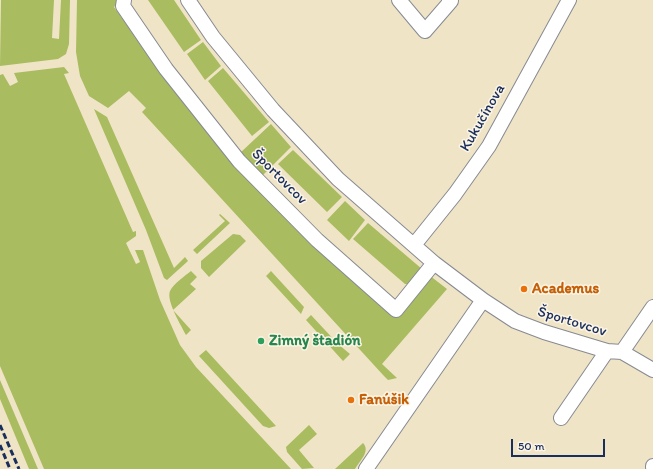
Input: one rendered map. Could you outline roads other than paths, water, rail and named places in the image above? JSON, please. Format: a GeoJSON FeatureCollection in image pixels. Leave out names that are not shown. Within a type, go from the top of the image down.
{"type":"FeatureCollection","features":[{"type":"Feature","properties":{"kind":"street","name":"Športovcov"},"geometry":{"type":"LineString","coordinates":[[124,0],[123,6],[166,69],[239,161],[317,240],[396,310],[434,263]]}},
{"type":"Feature","properties":{"kind":"street","name":"Športovcov"},"geometry":{"type":"LineString","coordinates":[[188,0],[213,37],[273,110],[338,179],[434,263],[483,300],[515,321],[544,332],[607,351],[622,352],[653,370]]}},
{"type":"Feature","properties":{"kind":"street"},"geometry":{"type":"LineString","coordinates":[[399,0],[425,31],[451,1],[449,0]]}},
{"type":"Feature","properties":{"kind":"street","name":"Kukučínova"},"geometry":{"type":"LineString","coordinates":[[414,245],[473,170],[489,146],[569,0]]}},
{"type":"Feature","properties":{"kind":"street"},"geometry":{"type":"LineString","coordinates":[[366,469],[483,300]]}},
{"type":"Feature","properties":{"kind":"street"},"geometry":{"type":"LineString","coordinates":[[622,352],[653,307]]}},
{"type":"Feature","properties":{"kind":"street"},"geometry":{"type":"LineString","coordinates":[[561,418],[607,351]]}},
{"type":"Feature","properties":{"kind":"railway"},"geometry":{"type":"LineString","coordinates":[[0,425],[19,469]]}},
{"type":"Feature","properties":{"kind":"railway"},"geometry":{"type":"LineString","coordinates":[[0,445],[10,469]]}},
{"type":"Feature","properties":{"kind":"place","name":"Academus"},"geometry":{"type":"Point","coordinates":[524,289]}},
{"type":"Feature","properties":{"kind":"place","name":"Zimný štadión"},"geometry":{"type":"Point","coordinates":[261,341]}},
{"type":"Feature","properties":{"kind":"place","name":"Fanúšik"},"geometry":{"type":"Point","coordinates":[351,400]}}]}
